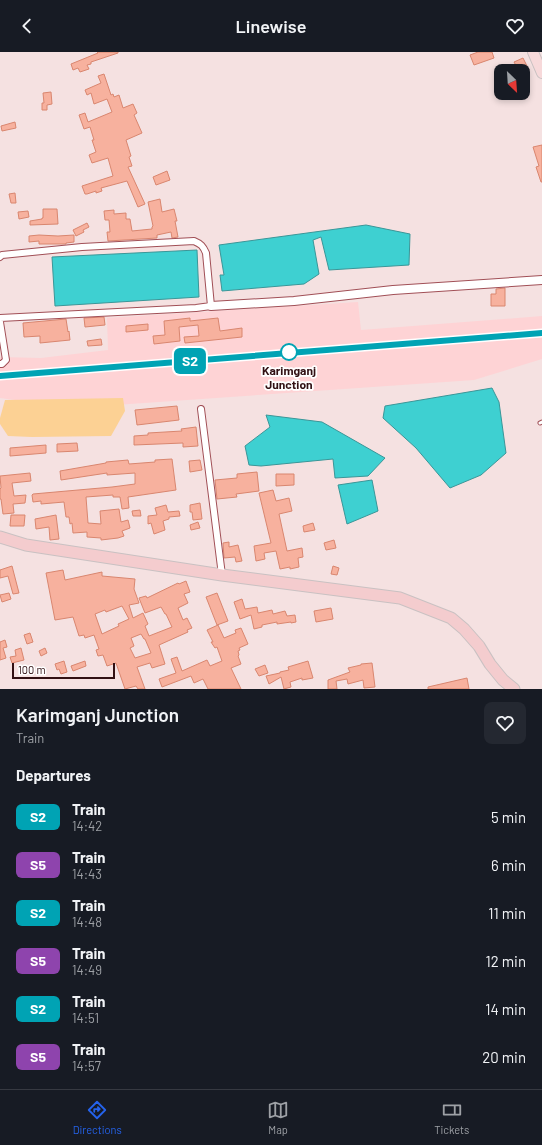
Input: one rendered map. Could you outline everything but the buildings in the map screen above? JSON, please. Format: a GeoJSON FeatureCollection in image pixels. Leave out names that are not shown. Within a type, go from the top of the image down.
{"type":"FeatureCollection","features":[{"type":"Feature","properties":{"kind":"highway"},"geometry":{"type":"LineString","coordinates":[[0,537],[26,545],[222,575],[400,598],[451,618],[464,628],[479,646],[490,664],[503,680],[514,689]]}},
{"type":"Feature","properties":{"kind":"main road"},"geometry":{"type":"LineString","coordinates":[[533,52],[542,72]]}},
{"type":"Feature","properties":{"kind":"street"},"geometry":{"type":"LineString","coordinates":[[0,257],[2,255],[82,247],[194,241],[200,243],[204,247],[206,253],[211,306]]}},
{"type":"Feature","properties":{"kind":"street"},"geometry":{"type":"LineString","coordinates":[[0,364],[6,360],[0,320],[294,301],[393,290],[542,280]]}},
{"type":"Feature","properties":{"kind":"street"},"geometry":{"type":"LineString","coordinates":[[201,409],[222,575]]}},
{"type":"Feature","properties":{"kind":"shaded area"},"geometry":{"type":"Polygon","coordinates":[[[358,302],[361,330],[542,316],[542,359],[474,380],[72,408],[0,398],[0,357],[41,358],[108,350],[107,318],[358,302]]]}},
{"type":"Feature","properties":{"kind":"shaded area"},"geometry":{"type":"Polygon","coordinates":[[[123,398],[125,411],[111,436],[8,436],[0,424],[0,418],[5,400],[123,398]]]}},
{"type":"Feature","properties":{"kind":"water"},"geometry":{"type":"Polygon","coordinates":[[[366,225],[410,234],[409,265],[329,270],[321,237],[313,240],[319,274],[304,284],[222,291],[220,275],[224,275],[219,245],[366,225]]]}},
{"type":"Feature","properties":{"kind":"water"},"geometry":{"type":"Polygon","coordinates":[[[197,250],[199,297],[55,306],[52,257],[197,250]]]}},
{"type":"Feature","properties":{"kind":"water"},"geometry":{"type":"Polygon","coordinates":[[[492,388],[499,402],[506,453],[481,475],[450,488],[416,448],[383,418],[385,406],[492,388]]]}},
{"type":"Feature","properties":{"kind":"water"},"geometry":{"type":"Polygon","coordinates":[[[266,415],[322,422],[385,458],[368,476],[335,478],[333,459],[261,466],[249,465],[245,446],[270,427],[266,415]]]}},
{"type":"Feature","properties":{"kind":"water"},"geometry":{"type":"Polygon","coordinates":[[[372,480],[378,511],[347,524],[338,485],[372,480]]]}},
{"type":"Feature","properties":{"kind":"railway"},"geometry":{"type":"LineString","coordinates":[[0,376],[542,333]]}},
{"type":"Feature","properties":{"kind":"train","name":"S2"},"geometry":{"type":"LineString","coordinates":[[0,376],[542,333]]}},
{"type":"Feature","properties":{"kind":"place","name":"Karimganj Junction"},"geometry":{"type":"Point","coordinates":[289,352]}}]}
